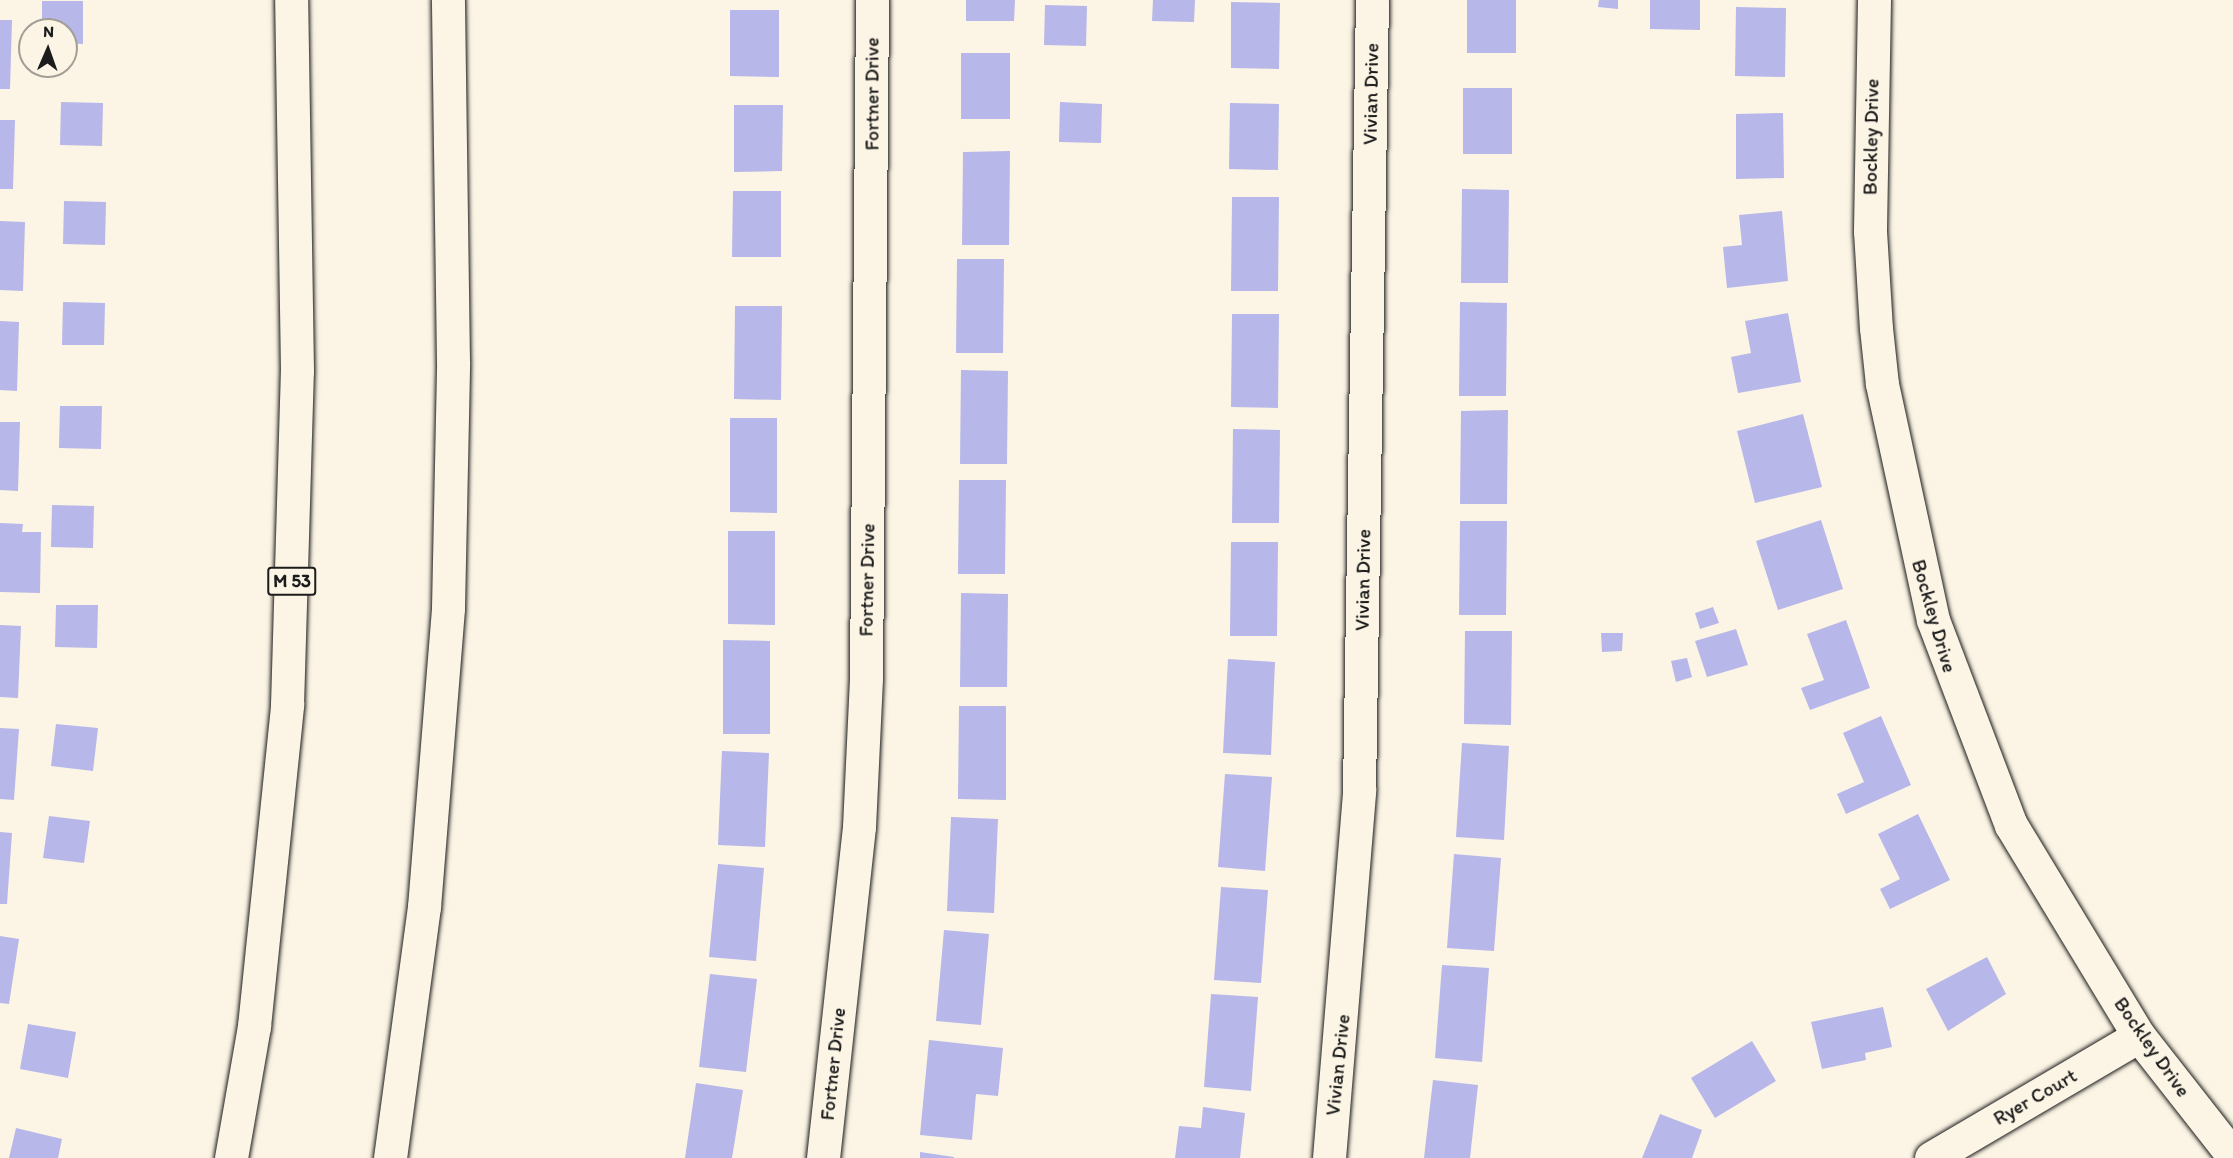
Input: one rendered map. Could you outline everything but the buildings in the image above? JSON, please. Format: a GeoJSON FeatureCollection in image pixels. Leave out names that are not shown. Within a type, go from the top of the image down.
{"type":"FeatureCollection","features":[{"type":"Feature","properties":{"kind":"main road","name":"M 53"},"geometry":{"type":"LineString","coordinates":[[231,1158],[254,1026],[287,705],[297,371],[291,0]]}},
{"type":"Feature","properties":{"kind":"main road"},"geometry":{"type":"LineString","coordinates":[[390,1158],[424,907],[448,608],[453,362],[447,0]]}},
{"type":"Feature","properties":{"kind":"main road","name":"Fortner Drive"},"geometry":{"type":"LineString","coordinates":[[823,1158],[859,827],[865,688],[872,0]]}},
{"type":"Feature","properties":{"kind":"main road","name":"Vivian Drive"},"geometry":{"type":"LineString","coordinates":[[1329,1158],[1359,790],[1372,0]]}},
{"type":"Feature","properties":{"kind":"main road","name":"Bockley Drive"},"geometry":{"type":"LineString","coordinates":[[1874,0],[1870,231],[1876,328],[1886,407],[1933,620],[2011,825],[2139,1036],[2233,1156]]}},
{"type":"Feature","properties":{"kind":"main road","name":"Ryer Court"},"geometry":{"type":"LineString","coordinates":[[1931,1158],[2139,1036]]}}]}
